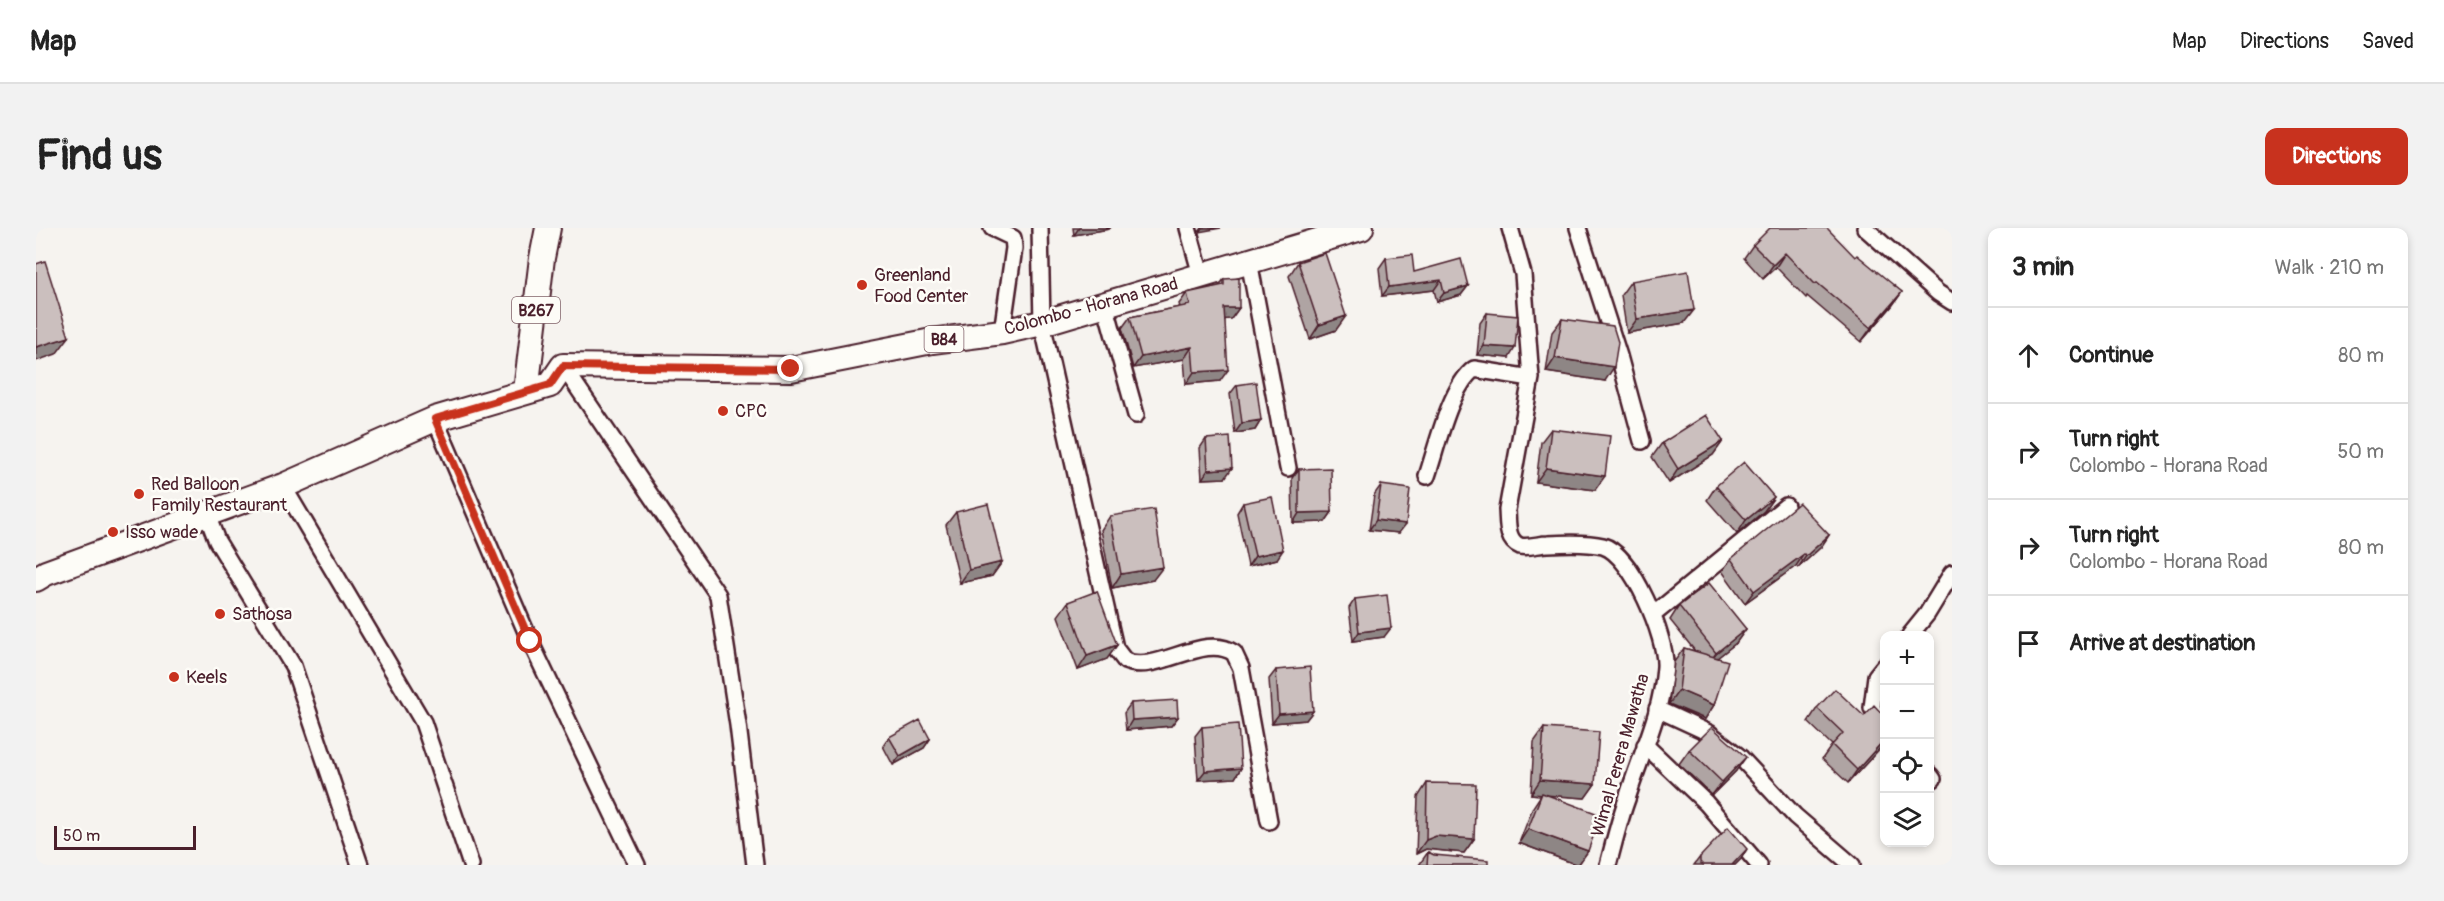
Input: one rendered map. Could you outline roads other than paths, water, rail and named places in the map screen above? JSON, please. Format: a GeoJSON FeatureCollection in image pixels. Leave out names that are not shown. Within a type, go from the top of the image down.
{"type":"FeatureCollection","features":[{"type":"Feature","properties":{"kind":"main road","name":"B267"},"geometry":{"type":"LineString","coordinates":[[526,391],[542,258],[548,228]]}},
{"type":"Feature","properties":{"kind":"main road","name":"Colombo - Horana Road"},"geometry":{"type":"LineString","coordinates":[[563,366],[791,369],[933,341],[1002,332],[1042,323],[1249,261],[1320,234],[1361,228]]}},
{"type":"Feature","properties":{"kind":"main road"},"geometry":{"type":"LineString","coordinates":[[36,579],[46,573],[283,486],[435,419],[550,385],[563,366]]}},
{"type":"Feature","properties":{"kind":"street"},"geometry":{"type":"LineString","coordinates":[[992,228],[1013,238],[1014,248],[1002,332]]}},
{"type":"Feature","properties":{"kind":"street"},"geometry":{"type":"LineString","coordinates":[[1040,228],[1042,323],[1115,648],[1125,661],[1142,664],[1218,646],[1234,653],[1241,669],[1269,821]]}},
{"type":"Feature","properties":{"kind":"street"},"geometry":{"type":"LineString","coordinates":[[1188,228],[1202,275]]}},
{"type":"Feature","properties":{"kind":"street","name":"Wimal Perera Mawatha"},"geometry":{"type":"LineString","coordinates":[[1510,228],[1523,274],[1531,378],[1508,510],[1512,540],[1520,546],[1560,544],[1608,548],[1617,555],[1639,585],[1664,646],[1665,667],[1657,709],[1626,800],[1608,865]]}},
{"type":"Feature","properties":{"kind":"street"},"geometry":{"type":"LineString","coordinates":[[1578,228],[1619,356],[1642,441]]}},
{"type":"Feature","properties":{"kind":"street"},"geometry":{"type":"LineString","coordinates":[[1864,228],[1938,293],[1952,302]]}},
{"type":"Feature","properties":{"kind":"street"},"geometry":{"type":"LineString","coordinates":[[1249,261],[1288,468]]}},
{"type":"Feature","properties":{"kind":"street"},"geometry":{"type":"LineString","coordinates":[[1105,304],[1136,415]]}},
{"type":"Feature","properties":{"kind":"street"},"geometry":{"type":"LineString","coordinates":[[563,366],[718,595],[738,725],[755,865]]}},
{"type":"Feature","properties":{"kind":"street"},"geometry":{"type":"LineString","coordinates":[[1427,476],[1456,390],[1469,373],[1474,369],[1531,378]]}},
{"type":"Feature","properties":{"kind":"street"},"geometry":{"type":"LineString","coordinates":[[435,419],[530,641],[636,865]]}},
{"type":"Feature","properties":{"kind":"street"},"geometry":{"type":"LineString","coordinates":[[283,486],[423,722],[471,865]]}},
{"type":"Feature","properties":{"kind":"street"},"geometry":{"type":"LineString","coordinates":[[1653,615],[1786,506]]}},
{"type":"Feature","properties":{"kind":"street"},"geometry":{"type":"LineString","coordinates":[[207,515],[217,541],[293,666],[360,865]]}},
{"type":"Feature","properties":{"kind":"street"},"geometry":{"type":"LineString","coordinates":[[1914,631],[1952,573]]}},
{"type":"Feature","properties":{"kind":"street"},"geometry":{"type":"LineString","coordinates":[[1880,671],[1876,676],[1872,708],[1880,720]]}},
{"type":"Feature","properties":{"kind":"street"},"geometry":{"type":"LineString","coordinates":[[1657,709],[1709,733],[1733,751],[1795,816],[1851,865]]}},
{"type":"Feature","properties":{"kind":"street"},"geometry":{"type":"LineString","coordinates":[[1646,745],[1706,803],[1759,865]]}},
{"type":"Feature","properties":{"kind":"place","name":"Greenland Food Center"},"geometry":{"type":"Point","coordinates":[862,285]}},
{"type":"Feature","properties":{"kind":"place","name":"CPC"},"geometry":{"type":"Point","coordinates":[723,411]}},
{"type":"Feature","properties":{"kind":"place","name":"Red Balloon Family Restaurant"},"geometry":{"type":"Point","coordinates":[139,494]}},
{"type":"Feature","properties":{"kind":"place","name":"Isso wade"},"geometry":{"type":"Point","coordinates":[113,532]}},
{"type":"Feature","properties":{"kind":"place","name":"Sathosa"},"geometry":{"type":"Point","coordinates":[220,614]}},
{"type":"Feature","properties":{"kind":"place","name":"Keels"},"geometry":{"type":"Point","coordinates":[174,677]}}]}
